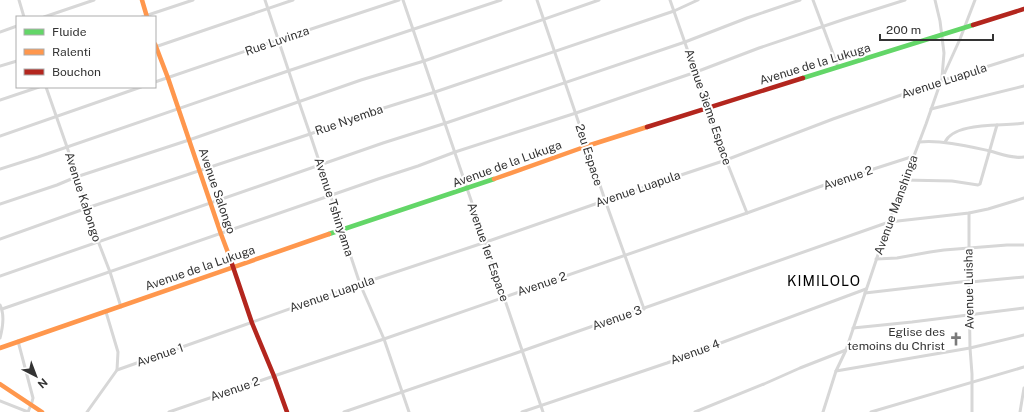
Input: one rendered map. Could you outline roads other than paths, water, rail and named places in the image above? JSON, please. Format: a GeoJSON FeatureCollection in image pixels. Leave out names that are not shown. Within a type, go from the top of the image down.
{"type":"FeatureCollection","features":[{"type":"Feature","properties":{"kind":"street"},"geometry":{"type":"LineString","coordinates":[[19,0],[24,16]]}},
{"type":"Feature","properties":{"kind":"street"},"geometry":{"type":"LineString","coordinates":[[47,16],[94,0]]}},
{"type":"Feature","properties":{"kind":"street"},"geometry":{"type":"LineString","coordinates":[[142,0],[145,16],[192,0]]}},
{"type":"Feature","properties":{"kind":"street","name":"Avenue Tshinyama"},"geometry":{"type":"LineString","coordinates":[[265,0],[321,165],[341,230],[360,284],[384,339],[409,412]]}},
{"type":"Feature","properties":{"kind":"street"},"geometry":{"type":"LineString","coordinates":[[156,46],[293,0]]}},
{"type":"Feature","properties":{"kind":"street","name":"Rue Luvinza"},"geometry":{"type":"LineString","coordinates":[[156,82],[399,0]]}},
{"type":"Feature","properties":{"kind":"street","name":"Avenue 1er Espace"},"geometry":{"type":"LineString","coordinates":[[403,0],[543,412]]}},
{"type":"Feature","properties":{"kind":"street"},"geometry":{"type":"LineString","coordinates":[[0,169],[501,0]]}},
{"type":"Feature","properties":{"kind":"street","name":"2eu Espace"},"geometry":{"type":"LineString","coordinates":[[537,0],[604,200],[644,309]]}},
{"type":"Feature","properties":{"kind":"street"},"geometry":{"type":"LineString","coordinates":[[0,204],[361,80],[424,61],[598,0]]}},
{"type":"Feature","properties":{"kind":"street","name":"Avenue 3ieme Espace"},"geometry":{"type":"LineString","coordinates":[[670,0],[726,160],[747,213]]}},
{"type":"Feature","properties":{"kind":"street","name":"Rue Nyemba"},"geometry":{"type":"LineString","coordinates":[[0,239],[87,208],[674,11],[698,0]]}},
{"type":"Feature","properties":{"kind":"street"},"geometry":{"type":"LineString","coordinates":[[0,276],[383,143],[446,124],[685,42],[747,18],[800,0]]}},
{"type":"Feature","properties":{"kind":"street"},"geometry":{"type":"LineString","coordinates":[[813,0],[838,67]]}},
{"type":"Feature","properties":{"kind":"street"},"geometry":{"type":"LineString","coordinates":[[2,309],[455,152],[696,72],[823,26],[906,0]]}},
{"type":"Feature","properties":{"kind":"street"},"geometry":{"type":"LineString","coordinates":[[935,0],[940,21],[944,53],[941,80]]}},
{"type":"Feature","properties":{"kind":"street","name":"Avenue Manshinga"},"geometry":{"type":"LineString","coordinates":[[822,412],[836,371],[846,350],[864,293],[941,80],[975,0]]}},
{"type":"Feature","properties":{"kind":"street","name":"Avenue de la Lukuga"},"geometry":{"type":"LineString","coordinates":[[0,348],[341,230],[467,189],[587,146],[1024,9]]}},
{"type":"Feature","properties":{"kind":"street"},"geometry":{"type":"LineString","coordinates":[[0,32],[16,26]]}},
{"type":"Feature","properties":{"kind":"street","name":"Avenue Salongo"},"geometry":{"type":"LineString","coordinates":[[156,48],[168,78],[252,322],[287,412]]}},
{"type":"Feature","properties":{"kind":"street","name":"Avenue Luapula"},"geometry":{"type":"LineString","coordinates":[[252,322],[604,200],[726,160],[941,80],[1024,55]]}},
{"type":"Feature","properties":{"kind":"street"},"geometry":{"type":"LineString","coordinates":[[0,66],[16,61]]}},
{"type":"Feature","properties":{"kind":"street"},"geometry":{"type":"LineString","coordinates":[[931,109],[1024,86]]}},
{"type":"Feature","properties":{"kind":"street"},"geometry":{"type":"LineString","coordinates":[[0,100],[36,88]]}},
{"type":"Feature","properties":{"kind":"street","name":"Avenue Kabongo"},"geometry":{"type":"LineString","coordinates":[[46,88],[122,307]]}},
{"type":"Feature","properties":{"kind":"street"},"geometry":{"type":"LineString","coordinates":[[0,136],[139,88]]}},
{"type":"Feature","properties":{"kind":"street"},"geometry":{"type":"LineString","coordinates":[[945,142],[947,138],[960,130],[980,126],[1024,123]]}},
{"type":"Feature","properties":{"kind":"street"},"geometry":{"type":"LineString","coordinates":[[904,180],[952,181],[980,184],[997,125]]}},
{"type":"Feature","properties":{"kind":"street"},"geometry":{"type":"LineString","coordinates":[[919,142],[945,142],[1009,156],[1020,158],[1024,157]]}},
{"type":"Feature","properties":{"kind":"street","name":"Avenue 2"},"geometry":{"type":"LineString","coordinates":[[169,412],[504,298],[830,183],[914,156]]}},
{"type":"Feature","properties":{"kind":"street","name":"Avenue 3"},"geometry":{"type":"LineString","coordinates":[[344,412],[644,309],[889,222],[969,213],[1024,198]]}},
{"type":"Feature","properties":{"kind":"street","name":"Avenue Luisha"},"geometry":{"type":"LineString","coordinates":[[969,213],[972,412]]}},
{"type":"Feature","properties":{"kind":"street"},"geometry":{"type":"LineString","coordinates":[[876,259],[897,258],[930,252],[969,248],[1024,244]]}},
{"type":"Feature","properties":{"kind":"street"},"geometry":{"type":"LineString","coordinates":[[864,293],[969,281],[975,282],[1024,278]]}},
{"type":"Feature","properties":{"kind":"street","name":"Avenue 4"},"geometry":{"type":"LineString","coordinates":[[522,412],[667,363],[866,289]]}},
{"type":"Feature","properties":{"kind":"street"},"geometry":{"type":"LineString","coordinates":[[0,305],[2,309],[3,323],[0,338]]}},
{"type":"Feature","properties":{"kind":"street"},"geometry":{"type":"LineString","coordinates":[[853,328],[1024,308]]}},
{"type":"Feature","properties":{"kind":"street"},"geometry":{"type":"LineString","coordinates":[[87,412],[117,370],[118,352],[106,312]]}},
{"type":"Feature","properties":{"kind":"street","name":"Avenue 1"},"geometry":{"type":"LineString","coordinates":[[117,370],[252,322]]}},
{"type":"Feature","properties":{"kind":"street"},"geometry":{"type":"LineString","coordinates":[[836,371],[970,348],[1024,336]]}},
{"type":"Feature","properties":{"kind":"street"},"geometry":{"type":"LineString","coordinates":[[0,401],[28,412],[32,402],[32,394],[18,341]]}},
{"type":"Feature","properties":{"kind":"street"},"geometry":{"type":"LineString","coordinates":[[695,412],[846,350]]}},
{"type":"Feature","properties":{"kind":"street"},"geometry":{"type":"LineString","coordinates":[[870,412],[1024,367]]}},
{"type":"Feature","properties":{"kind":"street"},"geometry":{"type":"LineString","coordinates":[[0,384],[42,412]]}},
{"type":"Feature","properties":{"kind":"street"},"geometry":{"type":"LineString","coordinates":[[1020,412],[1024,388]]}},
{"type":"Feature","properties":{"kind":"place","name":"Eglise des temoins du Christ"},"geometry":{"type":"Point","coordinates":[956,339]}},
{"type":"Feature","properties":{"kind":"district","name":"KIMILOLO"},"geometry":{"type":"Point","coordinates":[824,281]}}]}
